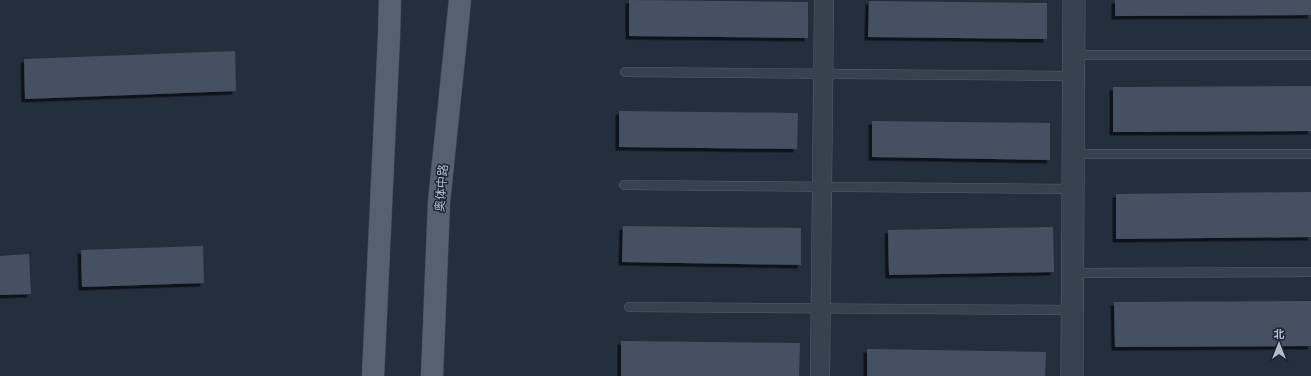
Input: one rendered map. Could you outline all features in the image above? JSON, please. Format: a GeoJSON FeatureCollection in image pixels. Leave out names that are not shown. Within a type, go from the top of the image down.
{"type":"FeatureCollection","features":[{"type":"Feature","properties":{"kind":"main road"},"geometry":{"type":"LineString","coordinates":[[373,376],[389,52],[390,0]]}},
{"type":"Feature","properties":{"kind":"main road","name":"奥体中路"},"geometry":{"type":"LineString","coordinates":[[432,376],[439,202],[460,0]]}},
{"type":"Feature","properties":{"kind":"street"},"geometry":{"type":"LineString","coordinates":[[820,376],[824,0]]}},
{"type":"Feature","properties":{"kind":"street"},"geometry":{"type":"LineString","coordinates":[[1072,376],[1074,0]]}},
{"type":"Feature","properties":{"kind":"lane"},"geometry":{"type":"LineString","coordinates":[[625,72],[823,73],[1074,65],[1311,55]]}},
{"type":"Feature","properties":{"kind":"lane"},"geometry":{"type":"LineString","coordinates":[[1073,154],[1311,154]]}},
{"type":"Feature","properties":{"kind":"lane"},"geometry":{"type":"LineString","coordinates":[[624,185],[1073,189]]}},
{"type":"Feature","properties":{"kind":"lane"},"geometry":{"type":"LineString","coordinates":[[1073,273],[1311,272]]}},
{"type":"Feature","properties":{"kind":"lane"},"geometry":{"type":"LineString","coordinates":[[629,307],[1073,310]]}},
{"type":"Feature","properties":{"kind":"building"},"geometry":{"type":"Polygon","coordinates":[[[629,0],[808,2],[808,38],[629,36],[629,0]]]}},
{"type":"Feature","properties":{"kind":"building"},"geometry":{"type":"Polygon","coordinates":[[[1115,0],[1311,0],[1311,15],[1115,16],[1115,0]]]}},
{"type":"Feature","properties":{"kind":"building"},"geometry":{"type":"Polygon","coordinates":[[[869,1],[1047,3],[1047,39],[868,37],[869,1]]]}},
{"type":"Feature","properties":{"kind":"building"},"geometry":{"type":"Polygon","coordinates":[[[235,51],[236,91],[25,99],[24,59],[235,51]]]}},
{"type":"Feature","properties":{"kind":"building"},"geometry":{"type":"Polygon","coordinates":[[[1311,86],[1311,131],[1113,132],[1113,87],[1311,86]]]}},
{"type":"Feature","properties":{"kind":"building"},"geometry":{"type":"Polygon","coordinates":[[[619,111],[798,113],[797,149],[619,147],[619,111]]]}},
{"type":"Feature","properties":{"kind":"building"},"geometry":{"type":"Polygon","coordinates":[[[872,121],[1050,123],[1050,160],[872,157],[872,121]]]}},
{"type":"Feature","properties":{"kind":"building"},"geometry":{"type":"Polygon","coordinates":[[[1311,192],[1311,237],[1116,239],[1116,194],[1311,192]]]}},
{"type":"Feature","properties":{"kind":"building"},"geometry":{"type":"Polygon","coordinates":[[[623,226],[801,228],[801,265],[622,262],[623,226]]]}},
{"type":"Feature","properties":{"kind":"building"},"geometry":{"type":"Polygon","coordinates":[[[1053,227],[1054,272],[889,275],[888,230],[1053,227]]]}},
{"type":"Feature","properties":{"kind":"building"},"geometry":{"type":"Polygon","coordinates":[[[203,246],[204,283],[82,287],[81,250],[203,246]]]}},
{"type":"Feature","properties":{"kind":"building"},"geometry":{"type":"Polygon","coordinates":[[[29,254],[31,294],[0,295],[0,256],[29,254]]]}},
{"type":"Feature","properties":{"kind":"building"},"geometry":{"type":"Polygon","coordinates":[[[1311,301],[1311,346],[1115,347],[1114,302],[1311,301]]]}},
{"type":"Feature","properties":{"kind":"building"},"geometry":{"type":"Polygon","coordinates":[[[621,341],[800,343],[799,376],[621,376],[621,341]]]}},
{"type":"Feature","properties":{"kind":"building"},"geometry":{"type":"Polygon","coordinates":[[[867,349],[1046,352],[1045,376],[867,376],[867,349]]]}}]}
